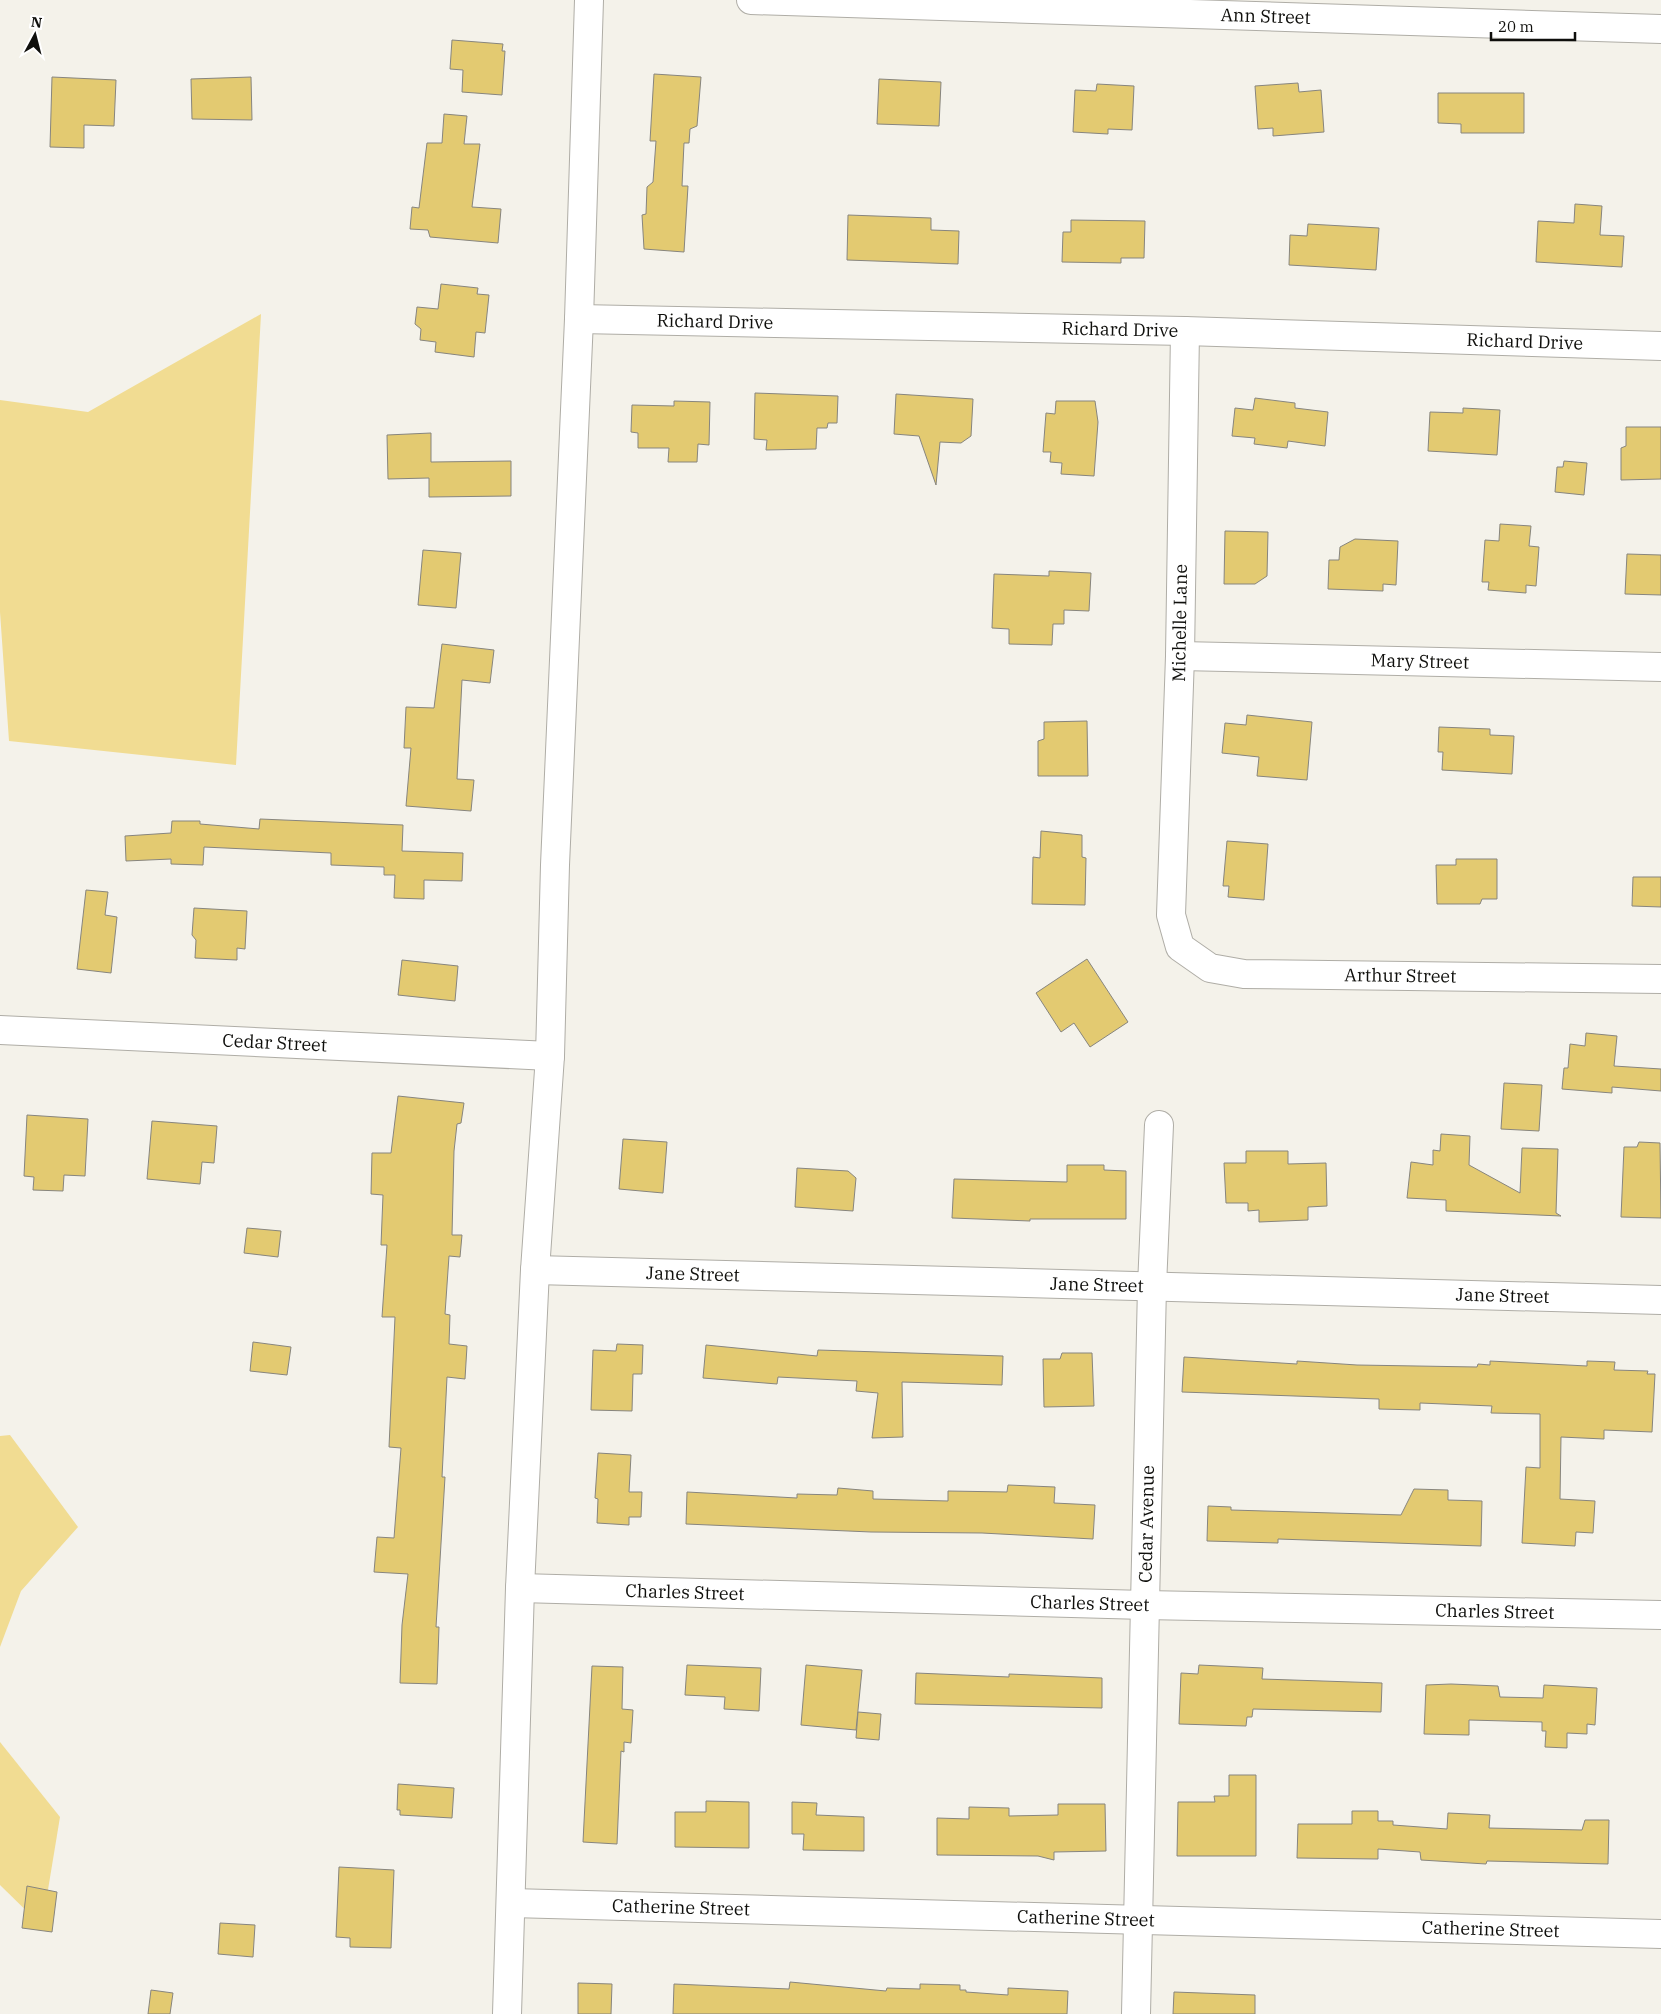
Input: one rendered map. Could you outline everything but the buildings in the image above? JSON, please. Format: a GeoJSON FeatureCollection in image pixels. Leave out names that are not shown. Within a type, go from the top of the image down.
{"type":"FeatureCollection","features":[{"type":"Feature","properties":{"kind":"street"},"geometry":{"type":"LineString","coordinates":[[507,2014],[520,1588],[534,1270],[550,1056],[559,748],[579,319],[589,0]]}},
{"type":"Feature","properties":{"kind":"street","name":"Ann Street"},"geometry":{"type":"LineString","coordinates":[[751,0],[1661,30]]}},
{"type":"Feature","properties":{"kind":"street","name":"Richard Drive"},"geometry":{"type":"LineString","coordinates":[[579,319],[1185,331],[1661,346]]}},
{"type":"Feature","properties":{"kind":"street","name":"Michelle Lane"},"geometry":{"type":"LineString","coordinates":[[1171,915],[1180,656],[1185,331]]}},
{"type":"Feature","properties":{"kind":"street","name":"Mary Street"},"geometry":{"type":"LineString","coordinates":[[1180,656],[1661,667]]}},
{"type":"Feature","properties":{"kind":"street","name":"Arthur Street"},"geometry":{"type":"LineString","coordinates":[[1171,915],[1180,947],[1210,968],[1244,974],[1661,978]]}},
{"type":"Feature","properties":{"kind":"street","name":"Cedar Street"},"geometry":{"type":"LineString","coordinates":[[0,1030],[550,1056]]}},
{"type":"Feature","properties":{"kind":"street","name":"Cedar Avenue"},"geometry":{"type":"LineString","coordinates":[[1136,2014],[1152,1286],[1159,1125]]}},
{"type":"Feature","properties":{"kind":"street","name":"Jane Street"},"geometry":{"type":"LineString","coordinates":[[534,1270],[1661,1300]]}},
{"type":"Feature","properties":{"kind":"street","name":"Charles Street"},"geometry":{"type":"LineString","coordinates":[[520,1588],[1145,1605],[1661,1615]]}},
{"type":"Feature","properties":{"kind":"street","name":"Catherine Street"},"geometry":{"type":"LineString","coordinates":[[511,1903],[1661,1934]]}},
{"type":"Feature","properties":{"kind":"shaded area"},"geometry":{"type":"Polygon","coordinates":[[[261,314],[236,765],[9,741],[0,612],[0,400],[88,412],[261,314]]]}},
{"type":"Feature","properties":{"kind":"shaded area"},"geometry":{"type":"Polygon","coordinates":[[[10,1435],[78,1527],[21,1591],[0,1647],[0,1436],[10,1435]]]}},
{"type":"Feature","properties":{"kind":"shaded area"},"geometry":{"type":"Polygon","coordinates":[[[0,1742],[60,1817],[42,1926],[0,1885],[0,1742]]]}}]}
